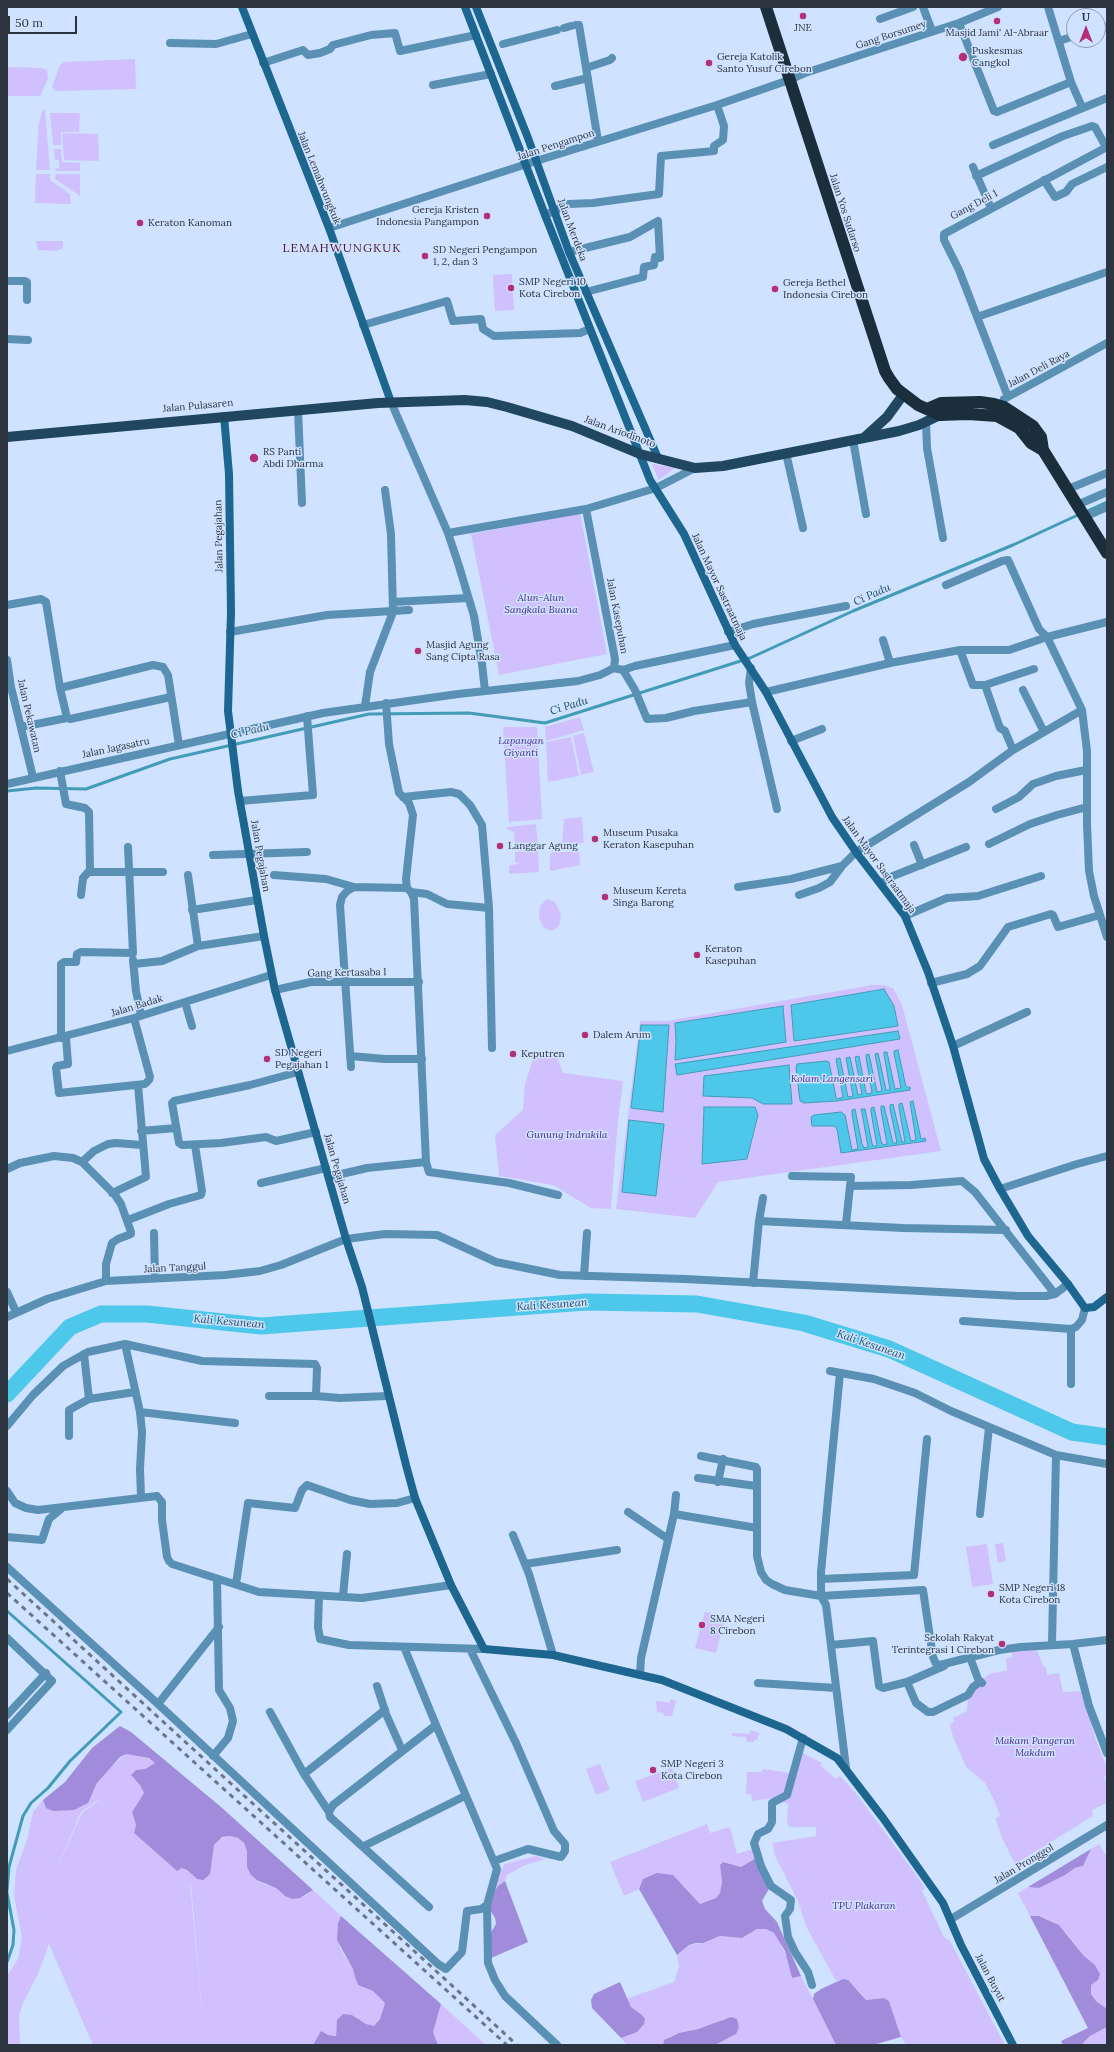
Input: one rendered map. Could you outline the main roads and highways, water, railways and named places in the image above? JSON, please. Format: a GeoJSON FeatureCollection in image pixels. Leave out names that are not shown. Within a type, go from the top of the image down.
{"type":"FeatureCollection","features":[{"type":"Feature","properties":{"kind":"highway","name":"Jalan Yos Sudarso"},"geometry":{"type":"LineString","coordinates":[[766,7],[884,370],[903,395],[927,409],[940,415],[997,416],[1018,428],[1031,444],[1043,450]]}},
{"type":"Feature","properties":{"kind":"highway","name":"Jalan Yos Sudarso"},"geometry":{"type":"LineString","coordinates":[[927,409],[941,403],[980,402],[994,404],[1004,407],[1033,426],[1041,437],[1043,450],[1107,553]]}},
{"type":"Feature","properties":{"kind":"main road","name":"Jalan Ariodinoto"},"geometry":{"type":"LineString","coordinates":[[865,437],[887,417],[903,395]]}},
{"type":"Feature","properties":{"kind":"main road","name":"Jalan Ariodinoto"},"geometry":{"type":"LineString","coordinates":[[391,402],[465,400],[487,402],[572,426],[640,454],[695,468],[723,466],[899,431],[926,422],[940,415]]}},
{"type":"Feature","properties":{"kind":"main road","name":"Jalan Pulasaren"},"geometry":{"type":"LineString","coordinates":[[7,437],[224,416],[391,402]]}},
{"type":"Feature","properties":{"kind":"water"},"geometry":{"type":"Polygon","coordinates":[[[884,989],[894,1006],[898,1026],[794,1041],[791,1005],[884,989]]]}},
{"type":"Feature","properties":{"kind":"water"},"geometry":{"type":"Polygon","coordinates":[[[783,1006],[786,1042],[675,1060],[675,1023],[783,1006]]]}},
{"type":"Feature","properties":{"kind":"water"},"geometry":{"type":"Polygon","coordinates":[[[641,1025],[669,1025],[663,1112],[631,1108],[641,1025]]]}},
{"type":"Feature","properties":{"kind":"water"},"geometry":{"type":"Polygon","coordinates":[[[898,1031],[900,1039],[677,1075],[675,1064],[898,1031]]]}},
{"type":"Feature","properties":{"kind":"water"},"geometry":{"type":"Polygon","coordinates":[[[898,1050],[906,1087],[910,1087],[910,1090],[837,1101],[804,1103],[800,1101],[796,1068],[797,1064],[826,1061],[829,1062],[836,1097],[837,1099],[843,1097],[836,1059],[840,1058],[848,1097],[853,1096],[846,1058],[850,1057],[858,1095],[862,1094],[855,1057],[859,1056],[866,1092],[867,1094],[872,1093],[866,1057],[866,1055],[869,1054],[877,1092],[882,1091],[875,1054],[878,1053],[886,1090],[890,1090],[884,1052],[887,1052],[895,1089],[901,1088],[894,1053],[894,1051],[898,1050]]]}},
{"type":"Feature","properties":{"kind":"water"},"geometry":{"type":"Polygon","coordinates":[[[789,1065],[792,1104],[763,1104],[752,1098],[703,1096],[704,1076],[789,1065]]]}},
{"type":"Feature","properties":{"kind":"water"},"geometry":{"type":"Polygon","coordinates":[[[913,1101],[921,1139],[925,1138],[926,1141],[841,1153],[837,1129],[834,1126],[812,1126],[811,1117],[814,1115],[841,1112],[845,1115],[852,1150],[858,1149],[852,1114],[852,1110],[855,1109],[862,1144],[864,1148],[868,1147],[861,1109],[865,1109],[872,1143],[873,1146],[877,1146],[871,1112],[871,1108],[874,1107],[881,1141],[883,1145],[887,1144],[881,1110],[881,1106],[884,1106],[893,1143],[897,1143],[890,1109],[890,1105],[893,1104],[902,1142],[905,1142],[899,1108],[899,1104],[902,1103],[911,1141],[916,1140],[910,1102],[913,1101]]]}},
{"type":"Feature","properties":{"kind":"water"},"geometry":{"type":"Polygon","coordinates":[[[704,1107],[755,1107],[758,1115],[747,1159],[702,1164],[704,1107]]]}},
{"type":"Feature","properties":{"kind":"water"},"geometry":{"type":"Polygon","coordinates":[[[629,1120],[664,1124],[656,1196],[622,1192],[629,1120]]]}},
{"type":"Feature","properties":{"kind":"waterway","name":"Ci Padu"},"geometry":{"type":"LineString","coordinates":[[1085,512],[1107,502]]}},
{"type":"Feature","properties":{"kind":"waterway","name":"Ci Padu"},"geometry":{"type":"LineString","coordinates":[[7,791],[36,788],[86,789],[170,759],[369,714],[469,713],[545,723],[750,658],[853,611],[1013,545],[1080,514]]}},
{"type":"Feature","properties":{"kind":"waterway","name":"Kali Kesunean"},"geometry":{"type":"LineString","coordinates":[[7,1394],[70,1327],[101,1314],[147,1314],[261,1326],[586,1302],[697,1304],[804,1323],[889,1349],[1072,1432],[1107,1437]]}},
{"type":"Feature","properties":{"kind":"waterway"},"geometry":{"type":"LineString","coordinates":[[7,1611],[121,1712],[70,1761],[48,1788],[31,1803],[23,1816],[9,1867],[7,1891]]}},
{"type":"Feature","properties":{"kind":"waterway"},"geometry":{"type":"LineString","coordinates":[[7,1893],[14,1930],[13,1945],[7,1962]]}},
{"type":"Feature","properties":{"kind":"railway"},"geometry":{"type":"LineString","coordinates":[[7,1579],[517,2045]]}},
{"type":"Feature","properties":{"kind":"railway"},"geometry":{"type":"LineString","coordinates":[[7,1593],[507,2045]]}},
{"type":"Feature","properties":{"kind":"place","name":"JNE"},"geometry":{"type":"Point","coordinates":[803,16]}},
{"type":"Feature","properties":{"kind":"place","name":"Masjid Jami' Al-Abraar"},"geometry":{"type":"Point","coordinates":[997,21]}},
{"type":"Feature","properties":{"kind":"place","name":"Puskesmas Cangkol"},"geometry":{"type":"Point","coordinates":[963,57]}},
{"type":"Feature","properties":{"kind":"place","name":"Gereja Katolik Santo Yusuf Cirebon"},"geometry":{"type":"Point","coordinates":[709,63]}},
{"type":"Feature","properties":{"kind":"place","name":"Gereja Kristen Indonesia Pangampon"},"geometry":{"type":"Point","coordinates":[487,216]}},
{"type":"Feature","properties":{"kind":"place","name":"Keraton Kanoman"},"geometry":{"type":"Point","coordinates":[140,223]}},
{"type":"Feature","properties":{"kind":"place","name":"SD Negeri Pengampon 1, 2, dan 3"},"geometry":{"type":"Point","coordinates":[425,256]}},
{"type":"Feature","properties":{"kind":"place","name":"SMP Negeri 10 Kota Cirebon"},"geometry":{"type":"Point","coordinates":[511,288]}},
{"type":"Feature","properties":{"kind":"place","name":"Gereja Bethel Indonesia Cirebon"},"geometry":{"type":"Point","coordinates":[775,289]}},
{"type":"Feature","properties":{"kind":"place","name":"RS Panti Abdi Dharma"},"geometry":{"type":"Point","coordinates":[254,458]}},
{"type":"Feature","properties":{"kind":"place","name":"Masjid Agung Sang Cipta Rasa"},"geometry":{"type":"Point","coordinates":[418,651]}},
{"type":"Feature","properties":{"kind":"place","name":"Museum Pusaka Keraton Kasepuhan"},"geometry":{"type":"Point","coordinates":[595,839]}},
{"type":"Feature","properties":{"kind":"place","name":"Langgar Agung"},"geometry":{"type":"Point","coordinates":[500,846]}},
{"type":"Feature","properties":{"kind":"place","name":"Museum Kereta Singa Barong"},"geometry":{"type":"Point","coordinates":[605,897]}},
{"type":"Feature","properties":{"kind":"place","name":"Keraton Kasepuhan"},"geometry":{"type":"Point","coordinates":[697,955]}},
{"type":"Feature","properties":{"kind":"place","name":"Dalem Arum"},"geometry":{"type":"Point","coordinates":[585,1035]}},
{"type":"Feature","properties":{"kind":"place","name":"Keputren"},"geometry":{"type":"Point","coordinates":[513,1054]}},
{"type":"Feature","properties":{"kind":"place","name":"SD Negeri Pegajahan 1"},"geometry":{"type":"Point","coordinates":[267,1059]}},
{"type":"Feature","properties":{"kind":"place","name":"SMP Negeri 18 Kota Cirebon"},"geometry":{"type":"Point","coordinates":[991,1594]}},
{"type":"Feature","properties":{"kind":"place","name":"SMA Negeri 8 Cirebon"},"geometry":{"type":"Point","coordinates":[702,1625]}},
{"type":"Feature","properties":{"kind":"place","name":"Sekolah Rakyat Terintegrasi 1 Cirebon"},"geometry":{"type":"Point","coordinates":[1002,1644]}},
{"type":"Feature","properties":{"kind":"place","name":"SMP Negeri 3 Kota Cirebon"},"geometry":{"type":"Point","coordinates":[653,1770]}},
{"type":"Feature","properties":{"kind":"district","name":"LEMAHWUNGKUK"},"geometry":{"type":"Point","coordinates":[342,249]}},
{"type":"Feature","properties":{"kind":"park label","name":"Alun-Alun Sangkala Buana"},"geometry":{"type":"Point","coordinates":[541,604]}},
{"type":"Feature","properties":{"kind":"park label","name":"Lapangan Giyanti"},"geometry":{"type":"Point","coordinates":[521,746]}},
{"type":"Feature","properties":{"kind":"park label","name":"Kolam Langensari"},"geometry":{"type":"Point","coordinates":[832,1079]}},
{"type":"Feature","properties":{"kind":"park label","name":"Gunung Indrakila"},"geometry":{"type":"Point","coordinates":[567,1135]}},
{"type":"Feature","properties":{"kind":"park label","name":"Makam Pangeran Makdum"},"geometry":{"type":"Point","coordinates":[1035,1746]}},
{"type":"Feature","properties":{"kind":"park label","name":"TPU Plakaran"},"geometry":{"type":"Point","coordinates":[864,1906]}}]}
